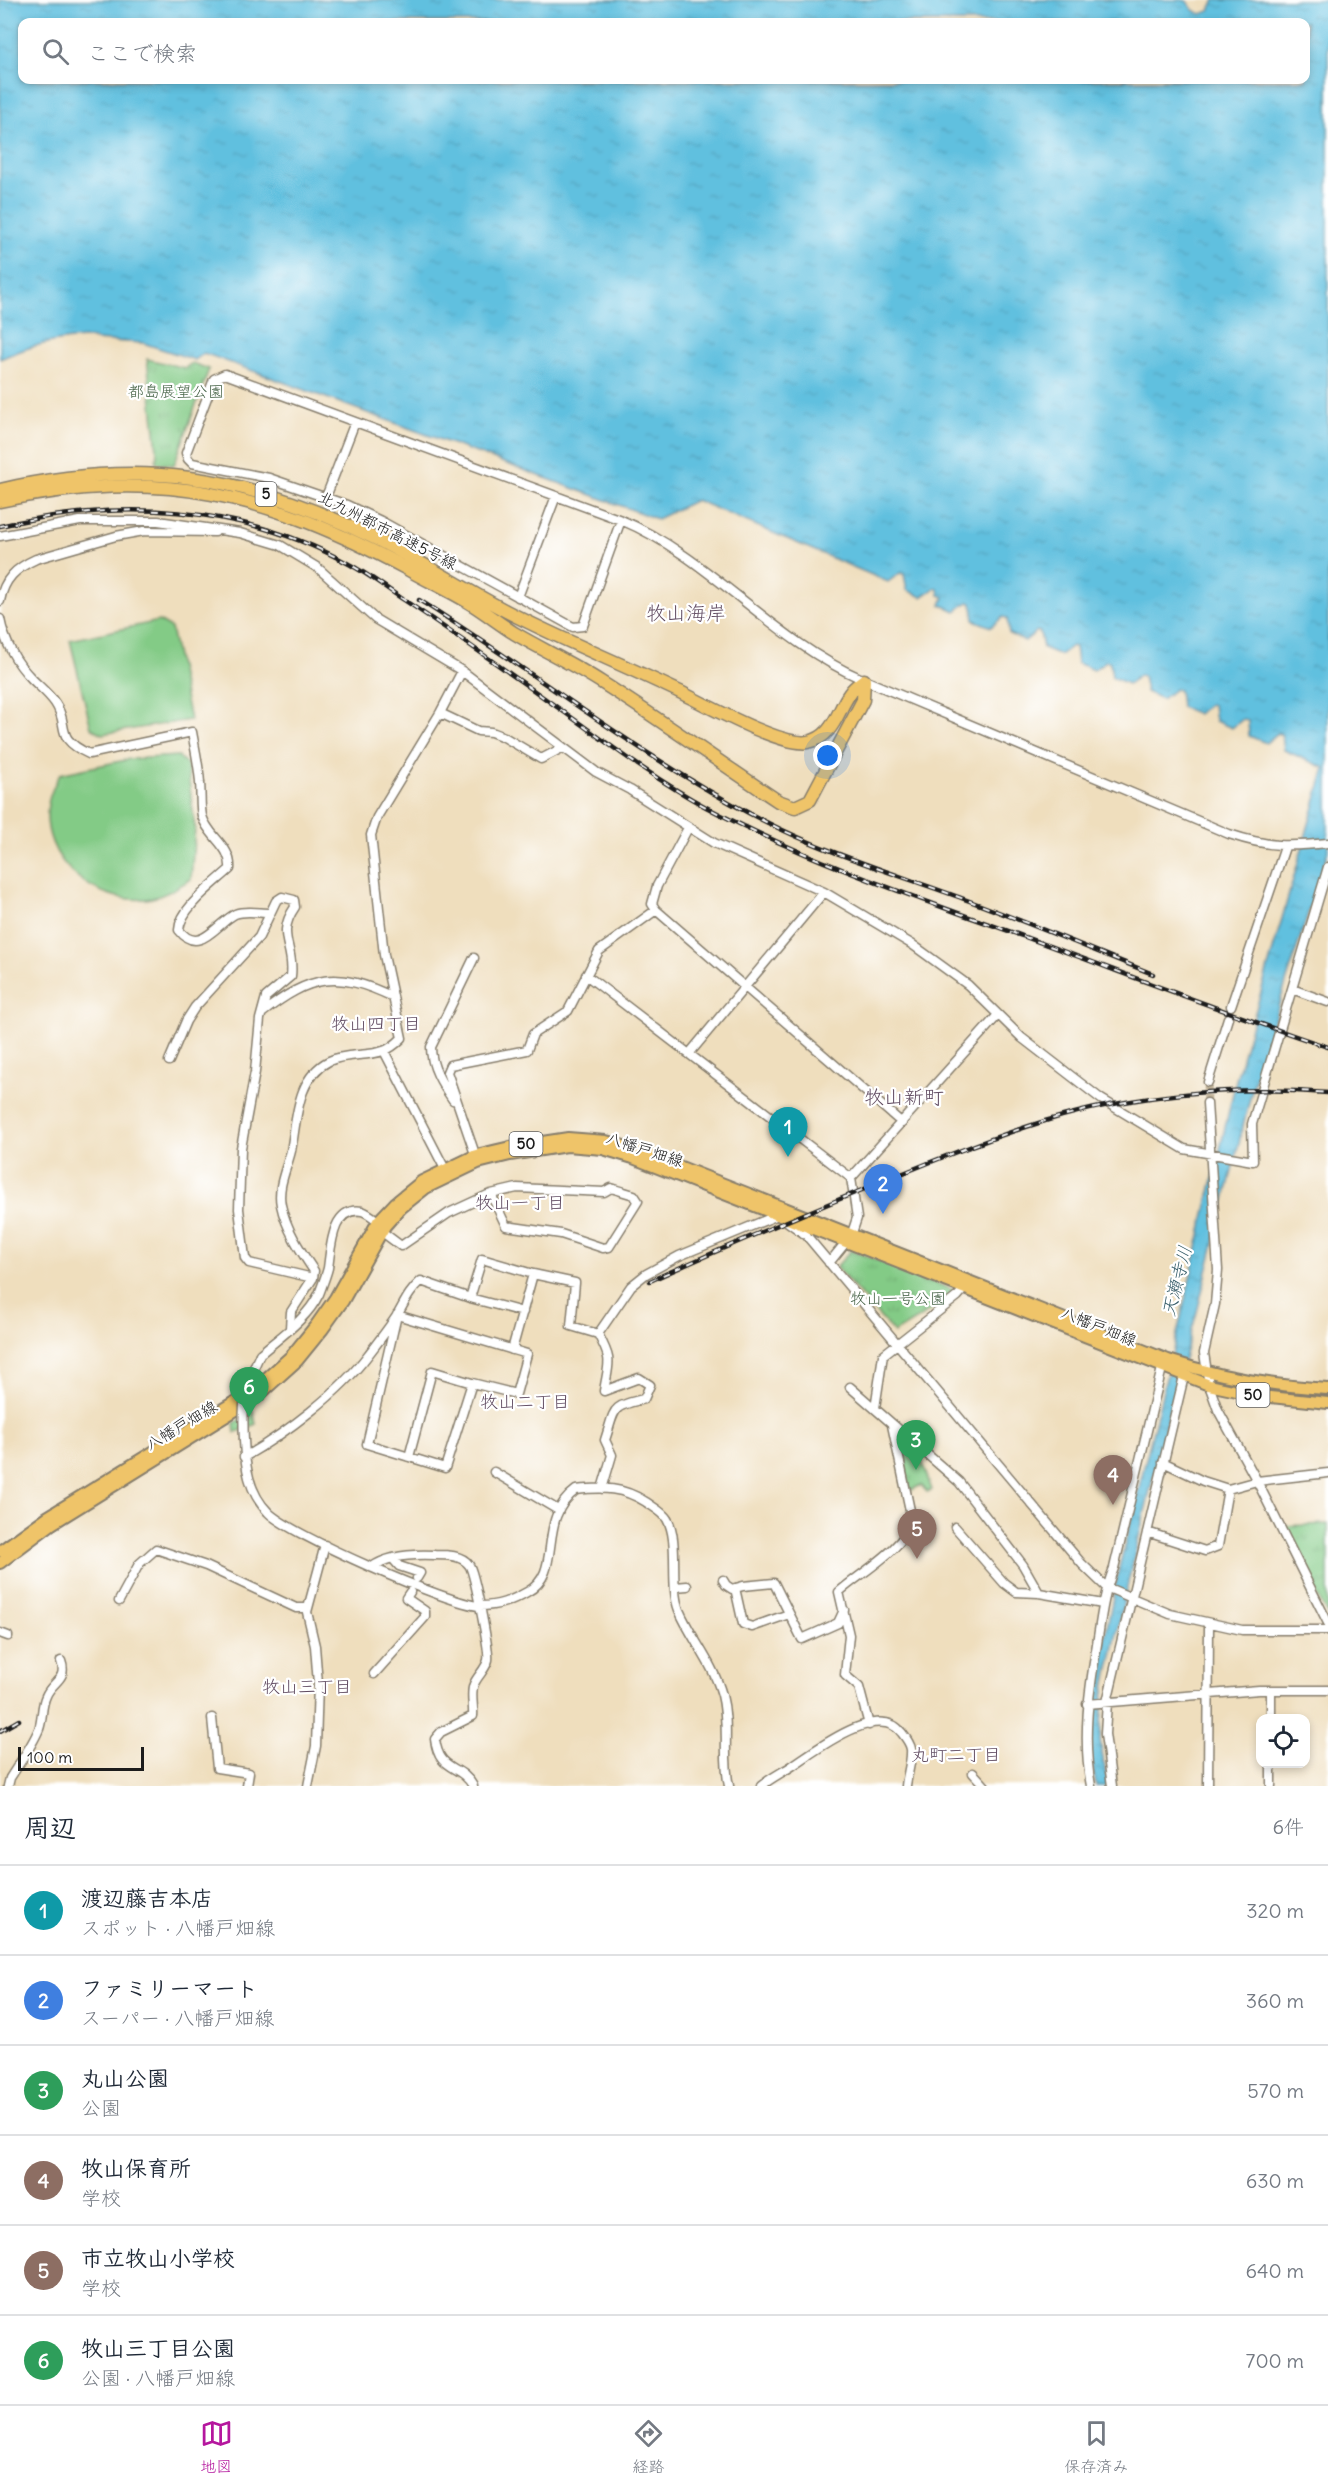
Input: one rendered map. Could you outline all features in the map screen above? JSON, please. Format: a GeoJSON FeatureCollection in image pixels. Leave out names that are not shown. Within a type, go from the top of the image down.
{"type":"FeatureCollection","features":[{"type":"Feature","properties":{"kind":"highway","name":"北九州都市高速5号線"},"geometry":{"type":"LineString","coordinates":[[0,490],[74,476],[111,474],[185,476],[227,483],[272,495],[340,521],[507,612],[708,706],[791,742],[809,742],[825,734],[837,719],[850,693],[864,680]]}},
{"type":"Feature","properties":{"kind":"highway","name":"北九州都市高速5号線"},"geometry":{"type":"LineString","coordinates":[[0,501],[34,494],[111,486],[183,488],[265,506],[340,534],[473,605],[513,632],[599,680],[778,801],[795,807],[810,800],[815,791],[863,700],[864,680]]}},
{"type":"Feature","properties":{"kind":"main road","name":"八幡戸畑線"},"geometry":{"type":"LineString","coordinates":[[0,1551],[47,1517],[252,1391],[291,1356],[316,1325],[381,1226],[447,1172],[510,1147],[568,1138],[606,1141],[638,1150],[964,1289],[1182,1372],[1209,1385],[1260,1396],[1328,1403]]}},
{"type":"Feature","properties":{"kind":"main road","name":"八幡戸畑線"},"geometry":{"type":"LineString","coordinates":[[477,1159],[567,1146],[603,1149],[633,1158],[848,1240],[1165,1366]]}},
{"type":"Feature","properties":{"kind":"main road","name":"八幡戸畑線"},"geometry":{"type":"LineString","coordinates":[[0,1563],[52,1524],[256,1397],[297,1361],[343,1301],[381,1226]]}},
{"type":"Feature","properties":{"kind":"main road","name":"八幡戸畑線"},"geometry":{"type":"LineString","coordinates":[[1182,1372],[1206,1372],[1261,1383],[1328,1389]]}},
{"type":"Feature","properties":{"kind":"street"},"geometry":{"type":"LineString","coordinates":[[621,520],[583,626],[573,627],[381,521],[326,497],[269,478],[199,465],[188,459],[186,453],[214,379],[225,374],[621,520],[660,538],[809,651],[834,667],[864,680],[1229,834],[1285,847],[1328,843]]}},
{"type":"Feature","properties":{"kind":"street"},"geometry":{"type":"LineString","coordinates":[[326,497],[355,422]]}},
{"type":"Feature","properties":{"kind":"street"},"geometry":{"type":"LineString","coordinates":[[518,597],[556,496]]}},
{"type":"Feature","properties":{"kind":"street"},"geometry":{"type":"LineString","coordinates":[[0,536],[52,525],[109,520],[158,521],[240,533],[280,545],[300,556],[335,582],[375,619],[462,671],[596,772],[630,790],[714,843],[824,892],[913,945],[968,985],[997,1016],[1053,1064],[1101,1099],[1184,1149],[1253,1161],[1252,1124],[1328,867]]}},
{"type":"Feature","properties":{"kind":"street"},"geometry":{"type":"LineString","coordinates":[[0,601],[7,580],[24,564],[116,536],[144,531],[240,533]]}},
{"type":"Feature","properties":{"kind":"street"},"geometry":{"type":"LineString","coordinates":[[0,619],[2,630],[15,656],[23,669],[58,707],[63,730],[69,742],[79,749],[89,754],[192,732],[200,781],[202,817],[229,853],[231,861],[230,869],[185,912],[180,921],[179,930],[185,937],[194,941],[203,939],[236,914],[269,913]]}},
{"type":"Feature","properties":{"kind":"street"},"geometry":{"type":"LineString","coordinates":[[290,1328],[291,1312],[313,1278],[314,1270],[294,1241],[281,1204],[281,1190],[291,1152],[296,1114],[309,1081],[328,1061],[384,1051],[402,1038],[384,955],[371,836],[378,817],[462,671]]}},
{"type":"Feature","properties":{"kind":"street"},"geometry":{"type":"LineString","coordinates":[[440,712],[470,728],[504,737],[541,759],[562,748]]}},
{"type":"Feature","properties":{"kind":"street"},"geometry":{"type":"LineString","coordinates":[[688,828],[657,886],[652,904],[656,910],[902,1123]]}},
{"type":"Feature","properties":{"kind":"street"},"geometry":{"type":"LineString","coordinates":[[1231,1006],[1285,847]]}},
{"type":"Feature","properties":{"kind":"street"},"geometry":{"type":"LineString","coordinates":[[689,1054],[824,892]]}},
{"type":"Feature","properties":{"kind":"street"},"geometry":{"type":"LineString","coordinates":[[170,1061],[186,1021],[195,1007],[260,937],[276,901],[282,897],[294,900],[295,908],[287,919],[284,932],[293,962],[291,976],[266,997],[262,1013],[255,1072],[241,1148],[239,1209],[245,1258],[249,1263],[313,1278]]}},
{"type":"Feature","properties":{"kind":"street"},"geometry":{"type":"LineString","coordinates":[[477,1159],[447,1072],[450,1065],[527,1050],[532,1034],[568,1011],[599,951],[656,910]]}},
{"type":"Feature","properties":{"kind":"street"},"geometry":{"type":"LineString","coordinates":[[457,1105],[443,1086],[431,1058],[431,1047],[474,958]]}},
{"type":"Feature","properties":{"kind":"street"},"geometry":{"type":"LineString","coordinates":[[586,975],[851,1179],[857,1218],[848,1240],[829,1263]]}},
{"type":"Feature","properties":{"kind":"street"},"geometry":{"type":"LineString","coordinates":[[262,1013],[296,990],[329,979],[367,984],[393,997]]}},
{"type":"Feature","properties":{"kind":"street"},"geometry":{"type":"LineString","coordinates":[[1292,989],[1328,1002]]}},
{"type":"Feature","properties":{"kind":"street"},"geometry":{"type":"LineString","coordinates":[[851,1179],[997,1016]]}},
{"type":"Feature","properties":{"kind":"street"},"geometry":{"type":"LineString","coordinates":[[1208,1082],[1228,1018]]}},
{"type":"Feature","properties":{"kind":"street"},"geometry":{"type":"LineString","coordinates":[[384,1051],[447,1172]]}},
{"type":"Feature","properties":{"kind":"street"},"geometry":{"type":"LineString","coordinates":[[1207,1103],[1213,1154],[1218,1250],[1217,1286],[1204,1353],[1209,1385],[1218,1410],[1257,1481],[1328,1623]]}},
{"type":"Feature","properties":{"kind":"street"},"geometry":{"type":"LineString","coordinates":[[491,1194],[506,1226],[561,1234],[603,1248],[609,1246],[638,1201],[634,1195],[611,1188],[604,1192],[517,1188],[491,1194],[449,1213],[401,1246],[362,1211],[349,1213],[337,1223],[331,1238],[327,1268],[318,1295],[306,1314],[260,1354],[245,1391],[244,1457],[252,1490],[267,1512],[283,1524],[372,1567],[448,1599],[479,1606],[504,1604],[531,1591],[543,1580],[553,1522],[568,1496],[576,1490],[602,1489],[630,1492],[657,1509],[667,1519],[671,1532],[678,1608],[713,1669],[722,1696],[727,1726],[725,1770],[729,1786]]}},
{"type":"Feature","properties":{"kind":"street"},"geometry":{"type":"LineString","coordinates":[[598,1334],[631,1286],[646,1274],[680,1256],[778,1215],[806,1235],[1082,1564],[1108,1588],[1170,1614],[1209,1624],[1242,1630],[1328,1630]]}},
{"type":"Feature","properties":{"kind":"street"},"geometry":{"type":"LineString","coordinates":[[470,1298],[482,1258],[533,1275],[574,1283],[571,1326],[598,1334],[609,1358],[604,1391],[639,1378],[650,1385],[644,1399],[621,1404],[615,1409],[605,1440],[612,1455],[602,1489]]}},
{"type":"Feature","properties":{"kind":"street"},"geometry":{"type":"LineString","coordinates":[[512,1350],[533,1275]]}},
{"type":"Feature","properties":{"kind":"street"},"geometry":{"type":"LineString","coordinates":[[244,1457],[271,1442],[323,1401],[366,1358],[397,1315],[408,1293],[421,1281],[470,1298],[523,1312]]}},
{"type":"Feature","properties":{"kind":"street"},"geometry":{"type":"LineString","coordinates":[[875,1408],[883,1355],[964,1289]]}},
{"type":"Feature","properties":{"kind":"street"},"geometry":{"type":"LineString","coordinates":[[397,1315],[527,1354],[516,1394],[432,1371],[409,1457]]}},
{"type":"Feature","properties":{"kind":"street"},"geometry":{"type":"LineString","coordinates":[[397,1315],[367,1444],[445,1468],[472,1383]]}},
{"type":"Feature","properties":{"kind":"street"},"geometry":{"type":"LineString","coordinates":[[1091,1786],[1086,1760],[1087,1704],[1103,1604],[1165,1366]]}},
{"type":"Feature","properties":{"kind":"street"},"geometry":{"type":"LineString","coordinates":[[1112,1786],[1105,1734],[1107,1702],[1182,1372]]}},
{"type":"Feature","properties":{"kind":"street"},"geometry":{"type":"LineString","coordinates":[[850,1387],[959,1482],[1023,1565],[1039,1593]]}},
{"type":"Feature","properties":{"kind":"street"},"geometry":{"type":"LineString","coordinates":[[869,1725],[860,1687],[845,1675],[849,1635],[839,1592],[880,1560],[910,1530],[912,1520],[892,1425]]}},
{"type":"Feature","properties":{"kind":"street"},"geometry":{"type":"LineString","coordinates":[[1163,1462],[1203,1481],[1228,1489],[1257,1481],[1328,1473]]}},
{"type":"Feature","properties":{"kind":"street"},"geometry":{"type":"LineString","coordinates":[[494,1472],[558,1510]]}},
{"type":"Feature","properties":{"kind":"street"},"geometry":{"type":"LineString","coordinates":[[1147,1532],[1205,1551],[1218,1546],[1228,1489]]}},
{"type":"Feature","properties":{"kind":"street"},"geometry":{"type":"LineString","coordinates":[[955,1527],[1004,1583],[1016,1592],[1039,1593],[1103,1604]]}},
{"type":"Feature","properties":{"kind":"street"},"geometry":{"type":"LineString","coordinates":[[308,1786],[316,1746],[318,1684],[315,1646],[308,1608],[325,1545]]}},
{"type":"Feature","properties":{"kind":"street"},"geometry":{"type":"LineString","coordinates":[[119,1600],[139,1564],[156,1549],[206,1566],[296,1608],[308,1608]]}},
{"type":"Feature","properties":{"kind":"street"},"geometry":{"type":"LineString","coordinates":[[372,1567],[385,1559],[429,1555],[463,1559],[471,1566],[489,1648],[488,1659],[472,1689],[474,1716],[441,1732],[435,1739],[436,1752],[441,1760],[468,1778],[470,1785]]}},
{"type":"Feature","properties":{"kind":"street"},"geometry":{"type":"LineString","coordinates":[[393,1558],[399,1566],[420,1573],[417,1578]]}},
{"type":"Feature","properties":{"kind":"street"},"geometry":{"type":"LineString","coordinates":[[723,1580],[726,1586],[732,1589],[774,1583],[802,1639],[838,1623],[844,1610]]}},
{"type":"Feature","properties":{"kind":"street"},"geometry":{"type":"LineString","coordinates":[[675,1587],[687,1586]]}},
{"type":"Feature","properties":{"kind":"street"},"geometry":{"type":"LineString","coordinates":[[735,1588],[743,1624],[752,1627],[789,1614]]}},
{"type":"Feature","properties":{"kind":"street"},"geometry":{"type":"LineString","coordinates":[[374,1674],[425,1617],[425,1611],[406,1598],[410,1592]]}},
{"type":"Feature","properties":{"kind":"street"},"geometry":{"type":"LineString","coordinates":[[1208,1786],[1209,1624]]}},
{"type":"Feature","properties":{"kind":"street"},"geometry":{"type":"LineString","coordinates":[[8,1786],[10,1778],[40,1728],[44,1699],[50,1687],[63,1675],[64,1669],[61,1661]]}},
{"type":"Feature","properties":{"kind":"street"},"geometry":{"type":"LineString","coordinates":[[1271,1690],[1271,1714]]}},
{"type":"Feature","properties":{"kind":"street"},"geometry":{"type":"LineString","coordinates":[[1087,1704],[1210,1693],[1328,1690]]}},
{"type":"Feature","properties":{"kind":"street"},"geometry":{"type":"LineString","coordinates":[[212,1718],[217,1768],[249,1773],[247,1786]]}},
{"type":"Feature","properties":{"kind":"street"},"geometry":{"type":"LineString","coordinates":[[760,1786],[820,1746],[848,1731],[888,1723],[899,1729],[909,1742],[911,1750],[906,1786]]}},
{"type":"Feature","properties":{"kind":"street"},"geometry":{"type":"LineString","coordinates":[[1271,1768],[1271,1786]]}},
{"type":"Feature","properties":{"kind":"street"},"geometry":{"type":"LineString","coordinates":[[974,1773],[985,1786]]}},
{"type":"Feature","properties":{"kind":"green space","name":"都島展望公園"},"geometry":{"type":"Polygon","coordinates":[[[147,359],[185,368],[192,363],[209,369],[174,465],[156,463],[157,450],[147,359]]]}},
{"type":"Feature","properties":{"kind":"green space"},"geometry":{"type":"Polygon","coordinates":[[[159,621],[171,628],[190,720],[102,734],[91,728],[70,640],[159,621]]]}},
{"type":"Feature","properties":{"kind":"green space"},"geometry":{"type":"Polygon","coordinates":[[[178,756],[187,764],[195,828],[191,879],[158,896],[146,899],[126,899],[90,886],[74,874],[61,860],[52,843],[47,824],[49,800],[60,774],[130,759],[178,756]]]}},
{"type":"Feature","properties":{"kind":"green space","name":"牧山一号公園"},"geometry":{"type":"Polygon","coordinates":[[[851,1250],[956,1291],[946,1301],[894,1333],[836,1267],[851,1250]]]}},
{"type":"Feature","properties":{"kind":"green space"},"geometry":{"type":"Polygon","coordinates":[[[253,1411],[256,1424],[235,1433],[234,1423],[253,1411]]]}},
{"type":"Feature","properties":{"kind":"green space"},"geometry":{"type":"Polygon","coordinates":[[[910,1446],[920,1456],[932,1490],[927,1492],[921,1485],[910,1491],[902,1448],[910,1446]]]}},
{"type":"Feature","properties":{"kind":"green space"},"geometry":{"type":"Polygon","coordinates":[[[1328,1524],[1328,1617],[1283,1526],[1328,1524]]]}},
{"type":"Feature","properties":{"kind":"water"},"geometry":{"type":"Polygon","coordinates":[[[0,0],[1181,0],[1187,1],[1193,10],[1201,14],[1209,11],[1215,0],[1328,0],[1328,851],[1253,1086],[1198,1308],[1166,1423],[1127,1587],[1103,1696],[1100,1740],[1108,1786],[1096,1786],[1089,1748],[1091,1708],[1118,1572],[1177,1334],[1237,1076],[1325,768],[1284,750],[1282,735],[1278,733],[1266,743],[1249,736],[1248,720],[1243,719],[1232,728],[1215,721],[1213,705],[1209,704],[1198,714],[1181,707],[1179,690],[1175,689],[1162,699],[1146,692],[1143,676],[1140,675],[1128,684],[1112,677],[1110,662],[1106,661],[1094,670],[1077,663],[1075,647],[1072,646],[1060,655],[1043,648],[1040,632],[1037,631],[1025,641],[1009,634],[1007,618],[1003,617],[991,627],[974,620],[972,603],[968,602],[956,611],[941,605],[944,597],[939,595],[938,589],[935,588],[922,597],[907,590],[904,574],[900,573],[888,582],[696,500],[657,519],[204,353],[195,360],[143,343],[94,340],[94,338],[69,339],[23,350],[0,359],[0,0]]]}},
{"type":"Feature","properties":{"kind":"tunnel"},"geometry":{"type":"LineString","coordinates":[[1207,1103],[1208,1082]]}},
{"type":"Feature","properties":{"kind":"railway"},"geometry":{"type":"LineString","coordinates":[[0,526],[44,517],[89,512],[134,510],[178,512],[222,518],[266,529],[308,544],[370,577],[625,756],[706,807],[823,862],[1328,1047]]}},
{"type":"Feature","properties":{"kind":"railway"},"geometry":{"type":"LineString","coordinates":[[419,600],[630,742],[762,820],[836,853],[988,908],[1153,974]]}},
{"type":"Feature","properties":{"kind":"railway"},"geometry":{"type":"LineString","coordinates":[[650,1281],[908,1171],[1045,1121],[1114,1104],[1185,1094],[1257,1090],[1328,1093]]}},
{"type":"Feature","properties":{"kind":"railway"},"geometry":{"type":"LineString","coordinates":[[0,1731],[19,1720]]}},
{"type":"Feature","properties":{"kind":"place","name":"渡辺藤吉本店"},"geometry":{"type":"Point","coordinates":[788,1157]}},
{"type":"Feature","properties":{"kind":"place","name":"ファミリーマート"},"geometry":{"type":"Point","coordinates":[883,1214]}},
{"type":"Feature","properties":{"kind":"place","name":"牧山三丁目公園"},"geometry":{"type":"Point","coordinates":[249,1417]}},
{"type":"Feature","properties":{"kind":"place","name":"丸山公園"},"geometry":{"type":"Point","coordinates":[916,1470]}},
{"type":"Feature","properties":{"kind":"place","name":"牧山保育所"},"geometry":{"type":"Point","coordinates":[1113,1505]}},
{"type":"Feature","properties":{"kind":"place","name":"市立牧山小学校"},"geometry":{"type":"Point","coordinates":[917,1559]}},
{"type":"Feature","properties":{"kind":"district","name":"牧山海岸"},"geometry":{"type":"Point","coordinates":[686,613]}},
{"type":"Feature","properties":{"kind":"district","name":"牧山四丁目"},"geometry":{"type":"Point","coordinates":[376,1024]}},
{"type":"Feature","properties":{"kind":"district","name":"牧山新町"},"geometry":{"type":"Point","coordinates":[904,1097]}},
{"type":"Feature","properties":{"kind":"district","name":"牧山一丁目"},"geometry":{"type":"Point","coordinates":[520,1203]}},
{"type":"Feature","properties":{"kind":"district","name":"牧山二丁目"},"geometry":{"type":"Point","coordinates":[525,1402]}},
{"type":"Feature","properties":{"kind":"district","name":"牧山三丁目"},"geometry":{"type":"Point","coordinates":[307,1687]}},
{"type":"Feature","properties":{"kind":"district","name":"丸町二丁目"},"geometry":{"type":"Point","coordinates":[956,1755]}},
{"type":"Feature","properties":{"kind":"water label","name":"天瀬寺川"},"geometry":{"type":"Point","coordinates":[1177,1281]}}]}
